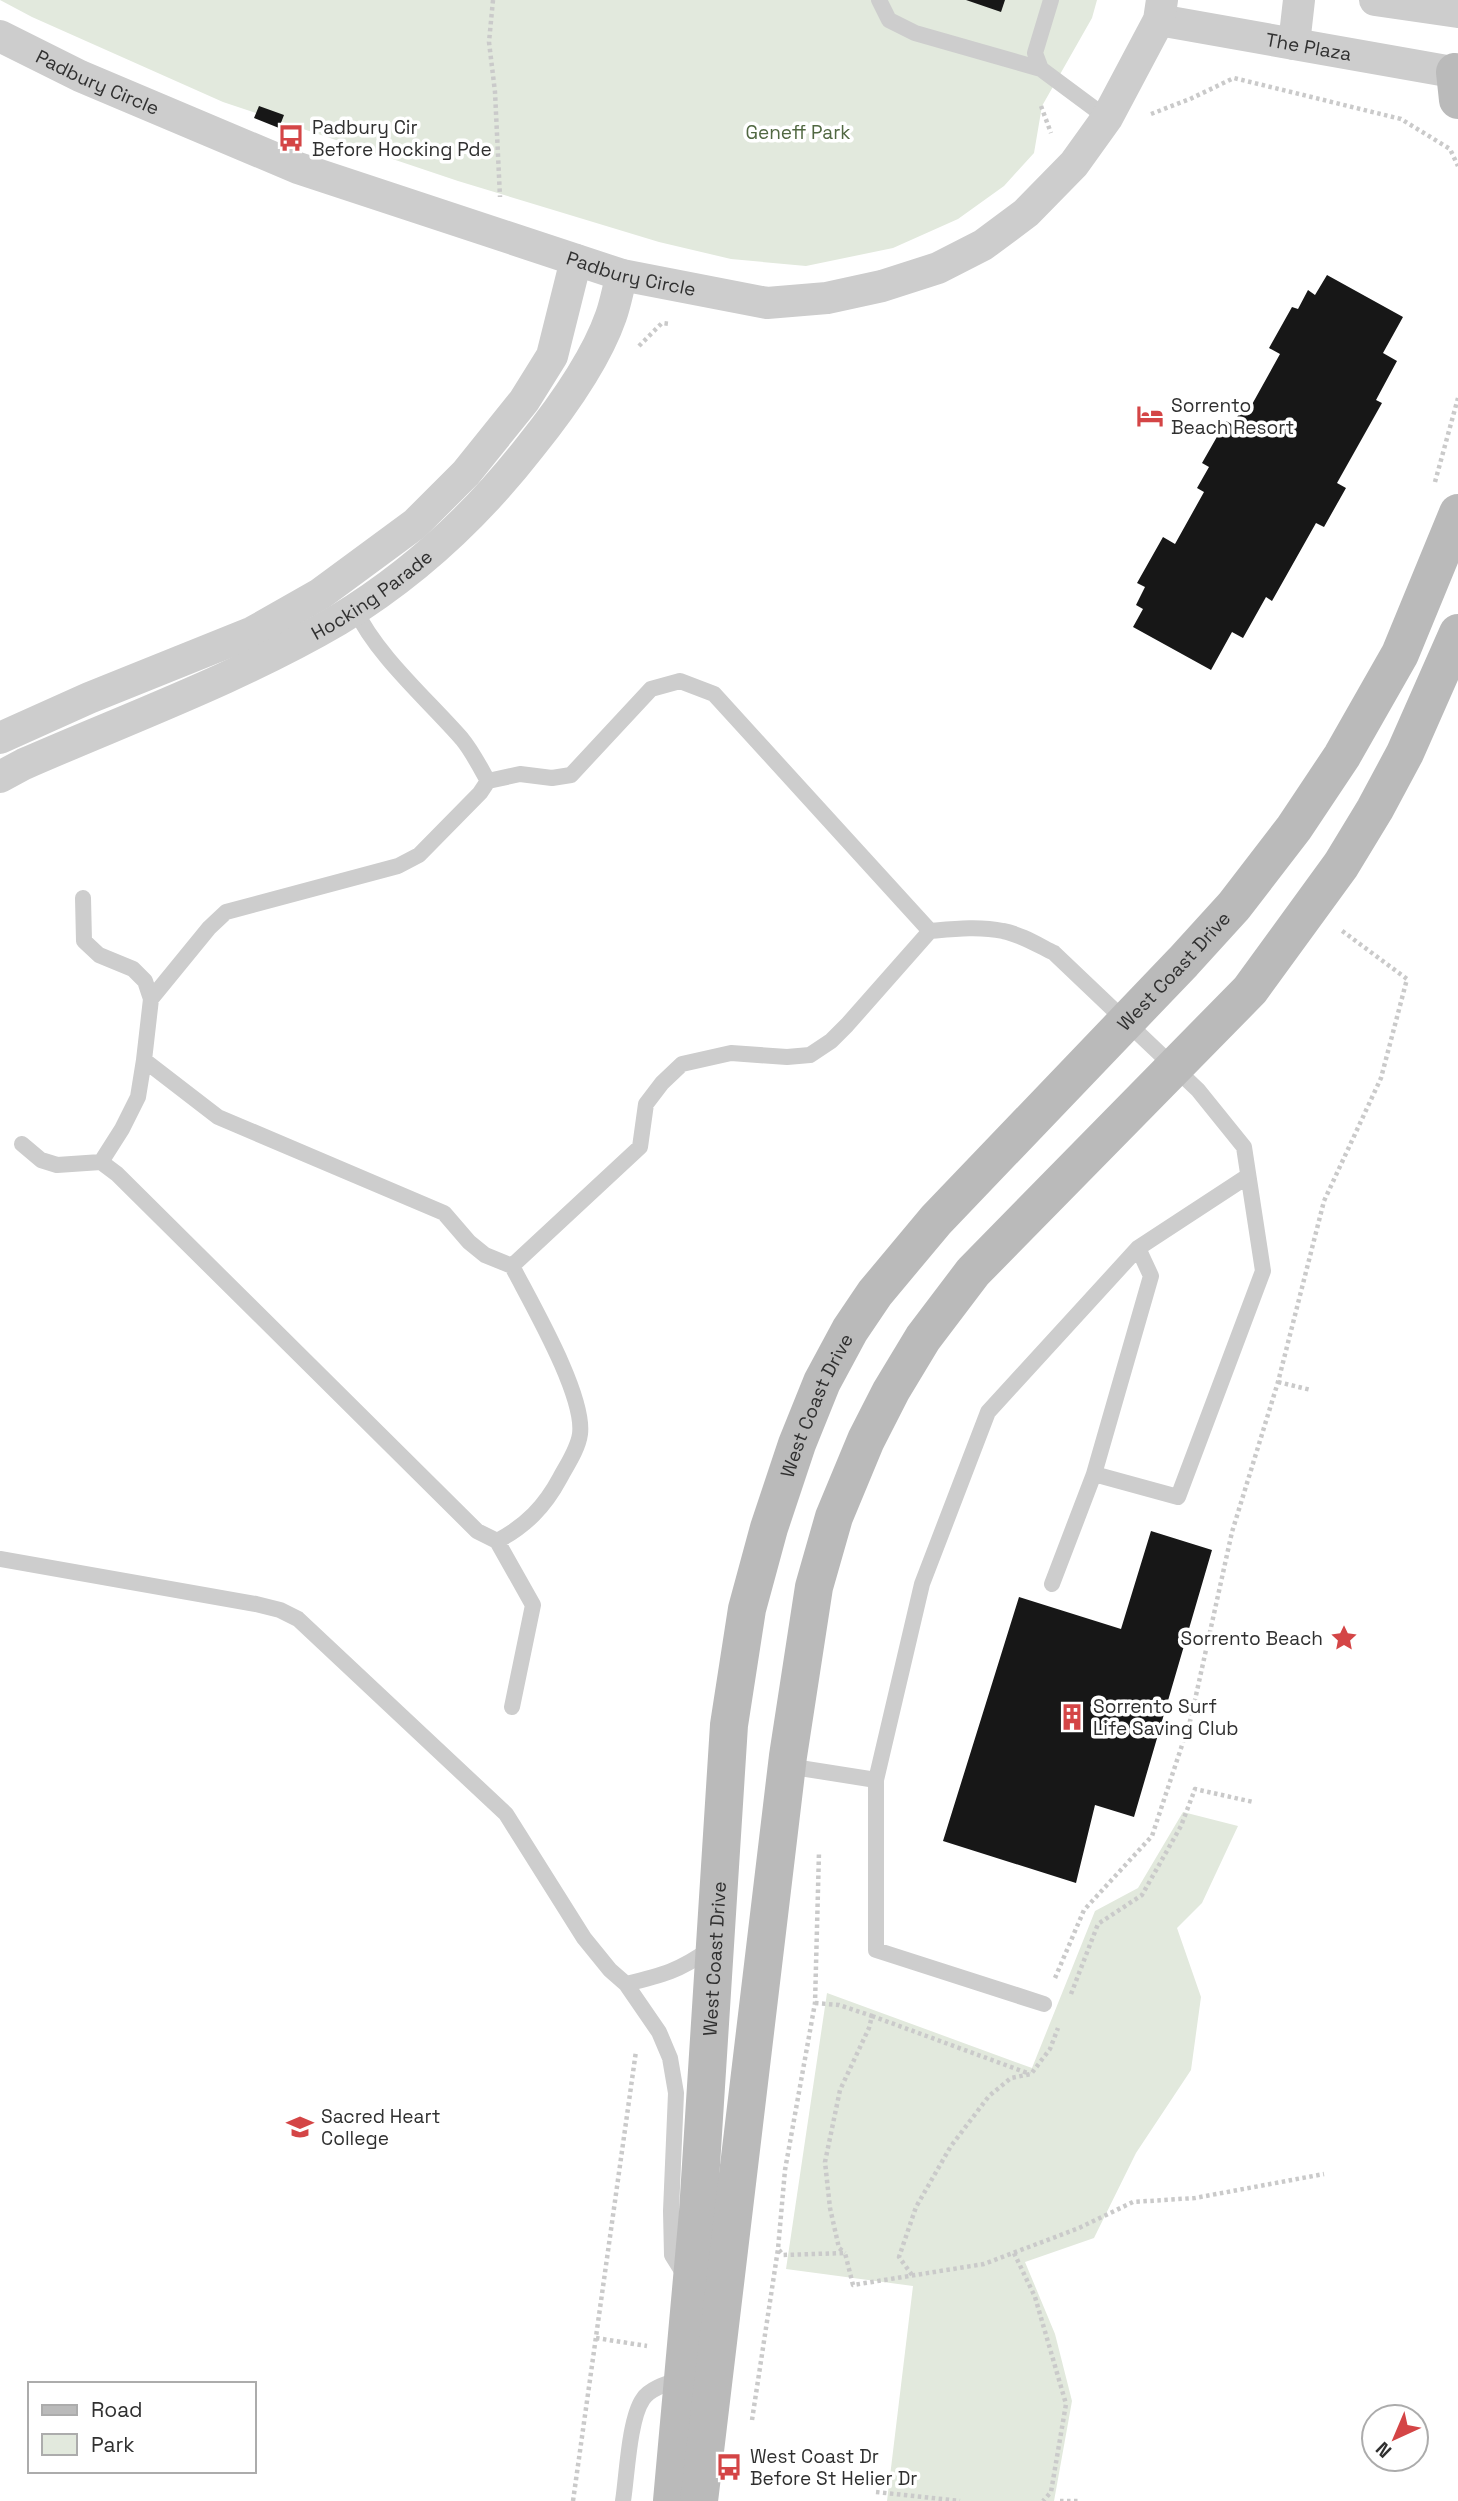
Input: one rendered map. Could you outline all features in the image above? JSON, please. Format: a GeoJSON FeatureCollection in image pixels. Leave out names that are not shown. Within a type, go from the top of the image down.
{"type":"FeatureCollection","features":[{"type":"Feature","properties":{"kind":"main road","name":"West Coast Drive"},"geometry":{"type":"LineString","coordinates":[[672,2501],[693,2276],[729,1725],[747,1609],[789,1468],[822,1382],[850,1330],[875,1293],[927,1231],[1234,906],[1294,828],[1342,757],[1400,654],[1458,513]]}},
{"type":"Feature","properties":{"kind":"main road"},"geometry":{"type":"LineString","coordinates":[[699,2501],[787,1766],[814,1587],[834,1517],[866,1440],[891,1391],[923,1338],[973,1272],[1250,990],[1341,865],[1405,753],[1458,633]]}},
{"type":"Feature","properties":{"kind":"street"},"geometry":{"type":"LineString","coordinates":[[1294,44],[1299,0]]}},
{"type":"Feature","properties":{"kind":"street"},"geometry":{"type":"LineString","coordinates":[[1375,0],[1458,12]]}},
{"type":"Feature","properties":{"kind":"street","name":"The Plaza"},"geometry":{"type":"LineString","coordinates":[[1161,10],[1457,82]]}},
{"type":"Feature","properties":{"kind":"street","name":"Padbury Circle"},"geometry":{"type":"LineString","coordinates":[[0,36],[80,76],[298,168],[622,275],[767,303],[827,298],[938,268],[983,245],[1026,214],[1074,164],[1107,118],[1161,10]]}},
{"type":"Feature","properties":{"kind":"street","name":"Hocking Parade"},"geometry":{"type":"LineString","coordinates":[[0,738],[89,698],[253,632],[320,594],[415,524],[466,473],[524,401],[552,356],[576,260]]}},
{"type":"Feature","properties":{"kind":"street","name":"Hocking Parade"},"geometry":{"type":"LineString","coordinates":[[0,776],[275,655],[355,608],[421,559],[468,519],[551,421],[602,338],[622,275]]}},
{"type":"Feature","properties":{"kind":"lane"},"geometry":{"type":"LineString","coordinates":[[879,0],[889,20],[915,33],[1041,69],[1107,118]]}},
{"type":"Feature","properties":{"kind":"lane"},"geometry":{"type":"LineString","coordinates":[[1041,69],[1035,53],[1052,0]]}},
{"type":"Feature","properties":{"kind":"lane"},"geometry":{"type":"LineString","coordinates":[[355,608],[362,623],[414,688],[464,741],[488,781]]}},
{"type":"Feature","properties":{"kind":"lane"},"geometry":{"type":"LineString","coordinates":[[151,999],[209,928],[226,912],[385,870],[419,855],[480,793],[488,781],[520,774],[552,778],[571,775],[651,688],[680,681],[714,694],[930,931]]}},
{"type":"Feature","properties":{"kind":"lane"},"geometry":{"type":"LineString","coordinates":[[83,898],[84,941],[99,955],[133,969],[145,981],[151,999],[138,1097],[102,1163]]}},
{"type":"Feature","properties":{"kind":"lane"},"geometry":{"type":"LineString","coordinates":[[512,1266],[640,1147],[646,1104],[662,1083],[682,1064],[731,1053],[787,1057],[810,1055],[831,1041],[847,1025],[930,931],[1003,931],[1054,953],[1198,1090],[1244,1147],[1262,1271],[1178,1497],[1094,1474]]}},
{"type":"Feature","properties":{"kind":"lane"},"geometry":{"type":"LineString","coordinates":[[144,1060],[218,1117],[444,1213],[485,1255],[512,1266],[560,1359],[577,1410],[580,1433],[571,1458],[540,1509],[517,1531],[497,1541]]}},
{"type":"Feature","properties":{"kind":"lane"},"geometry":{"type":"LineString","coordinates":[[22,1144],[41,1160],[57,1165],[102,1163],[117,1174],[477,1531],[497,1541],[533,1605],[512,1707]]}},
{"type":"Feature","properties":{"kind":"lane"},"geometry":{"type":"LineString","coordinates":[[1044,2004],[876,1950],[876,1780],[922,1584],[988,1412],[1138,1248],[1248,1176]]}},
{"type":"Feature","properties":{"kind":"lane"},"geometry":{"type":"LineString","coordinates":[[1052,1584],[1094,1474],[1151,1276],[1138,1248]]}},
{"type":"Feature","properties":{"kind":"lane"},"geometry":{"type":"LineString","coordinates":[[0,1559],[256,1604],[280,1610],[298,1619],[506,1814],[584,1938],[610,1970],[626,1984],[659,2032],[673,2067],[676,2093],[671,2211],[673,2255],[682,2270],[693,2276]]}},
{"type":"Feature","properties":{"kind":"lane"},"geometry":{"type":"LineString","coordinates":[[787,1766],[876,1780]]}},
{"type":"Feature","properties":{"kind":"lane"},"geometry":{"type":"LineString","coordinates":[[626,1984],[657,1978],[681,1968],[714,1946]]}},
{"type":"Feature","properties":{"kind":"lane"},"geometry":{"type":"LineString","coordinates":[[623,2501],[635,2418],[643,2398],[686,2364]]}},
{"type":"Feature","properties":{"kind":"path"},"geometry":{"type":"LineString","coordinates":[[493,0],[489,42],[495,92],[500,208]]}},
{"type":"Feature","properties":{"kind":"path"},"geometry":{"type":"LineString","coordinates":[[1143,124],[1151,113],[1234,78],[1401,119],[1450,149],[1458,166]]}},
{"type":"Feature","properties":{"kind":"path"},"geometry":{"type":"LineString","coordinates":[[1034,101],[1042,106],[1051,132],[1050,140]]}},
{"type":"Feature","properties":{"kind":"path"},"geometry":{"type":"LineString","coordinates":[[633,352],[662,323],[676,325]]}},
{"type":"Feature","properties":{"kind":"path"},"geometry":{"type":"LineString","coordinates":[[1044,2004],[1084,1910],[1152,1836],[1191,1718],[1232,1532],[1278,1382],[1324,1201],[1381,1078],[1407,979],[1338,927]]}},
{"type":"Feature","properties":{"kind":"path"},"geometry":{"type":"LineString","coordinates":[[1278,1382],[1311,1390]]}},
{"type":"Feature","properties":{"kind":"path"},"geometry":{"type":"LineString","coordinates":[[815,2003],[839,2005],[1031,2074]]}},
{"type":"Feature","properties":{"kind":"path"},"geometry":{"type":"LineString","coordinates":[[872,2016],[840,2090],[825,2162],[830,2207],[839,2248],[845,2253],[853,2285],[984,2264],[1079,2228],[1133,2202],[1195,2198],[1324,2174]]}},
{"type":"Feature","properties":{"kind":"path"},"geometry":{"type":"LineString","coordinates":[[751,2421],[778,2249],[788,2150]]}},
{"type":"Feature","properties":{"kind":"path"},"geometry":{"type":"LineString","coordinates":[[778,2249],[783,2255],[845,2253]]}},
{"type":"Feature","properties":{"kind":"path"},"geometry":{"type":"LineString","coordinates":[[1014,2253],[1035,2297],[1066,2404],[1051,2492],[1043,2501]]}},
{"type":"Feature","properties":{"kind":"path"},"geometry":{"type":"LineString","coordinates":[[596,2338],[686,2364]]}},
{"type":"Feature","properties":{"kind":"path"},"geometry":{"type":"LineString","coordinates":[[876,2491],[960,2501]]}},
{"type":"Feature","properties":{"kind":"path"},"geometry":{"type":"LineString","coordinates":[[1060,2501],[1078,2501]]}},
{"type":"Feature","properties":{"kind":"green space","name":"Geneff Park"},"geometry":{"type":"Polygon","coordinates":[[[0,0],[1097,0],[1092,18],[1042,106],[1034,153],[1004,186],[958,219],[893,248],[806,266],[731,259],[659,242],[458,181],[223,102],[32,17],[0,0]]]}},
{"type":"Feature","properties":{"kind":"green space"},"geometry":{"type":"Polygon","coordinates":[[[1183,1812],[1238,1826],[1202,1903],[1177,1928],[1201,1997],[1191,2070],[1136,2153],[1094,2238],[1025,2262],[1055,2334],[1072,2401],[1054,2501],[887,2501],[913,2286],[786,2269],[827,1993],[1032,2068],[1095,1911],[1138,1888],[1183,1812]]]}},
{"type":"Feature","properties":{"kind":"building"},"geometry":{"type":"Polygon","coordinates":[[[966,0],[1005,0],[1001,12],[966,0]]]}},
{"type":"Feature","properties":{"kind":"building"},"geometry":{"type":"Polygon","coordinates":[[[259,106],[284,115],[279,128],[254,118],[259,106]]]}},
{"type":"Feature","properties":{"kind":"building"},"geometry":{"type":"Polygon","coordinates":[[[1327,275],[1403,317],[1383,353],[1397,361],[1376,400],[1382,403],[1337,483],[1346,488],[1324,527],[1316,523],[1272,601],[1266,597],[1243,638],[1232,632],[1211,670],[1133,627],[1143,609],[1136,605],[1145,587],[1137,583],[1163,537],[1175,544],[1204,492],[1197,488],[1209,467],[1202,463],[1226,421],[1233,425],[1244,404],[1250,408],[1280,354],[1269,348],[1292,307],[1298,309],[1308,290],[1315,295],[1327,275]]]}},
{"type":"Feature","properties":{"kind":"building","name":"Sorrento Surf Life Saving Club"},"geometry":{"type":"Polygon","coordinates":[[[1151,1531],[1212,1550],[1134,1817],[1095,1805],[1076,1883],[943,1841],[1019,1597],[1121,1629],[1151,1531]]]}},
{"type":"Feature","properties":{"kind":"place","name":"Padbury Cir Before Hocking Pde"},"geometry":{"type":"Point","coordinates":[291,138]}},
{"type":"Feature","properties":{"kind":"place","name":"Sorrento Beach Resort"},"geometry":{"type":"Point","coordinates":[1150,416]}},
{"type":"Feature","properties":{"kind":"place","name":"Sorrento Beach"},"geometry":{"type":"Point","coordinates":[1344,1638]}},
{"type":"Feature","properties":{"kind":"place","name":"Sorrento Surf Life Saving Club"},"geometry":{"type":"Point","coordinates":[1072,1717]}},
{"type":"Feature","properties":{"kind":"place","name":"Sacred Heart College"},"geometry":{"type":"Point","coordinates":[300,2127]}},
{"type":"Feature","properties":{"kind":"place","name":"West Coast Dr Before St Helier Dr"},"geometry":{"type":"Point","coordinates":[729,2467]}}]}
